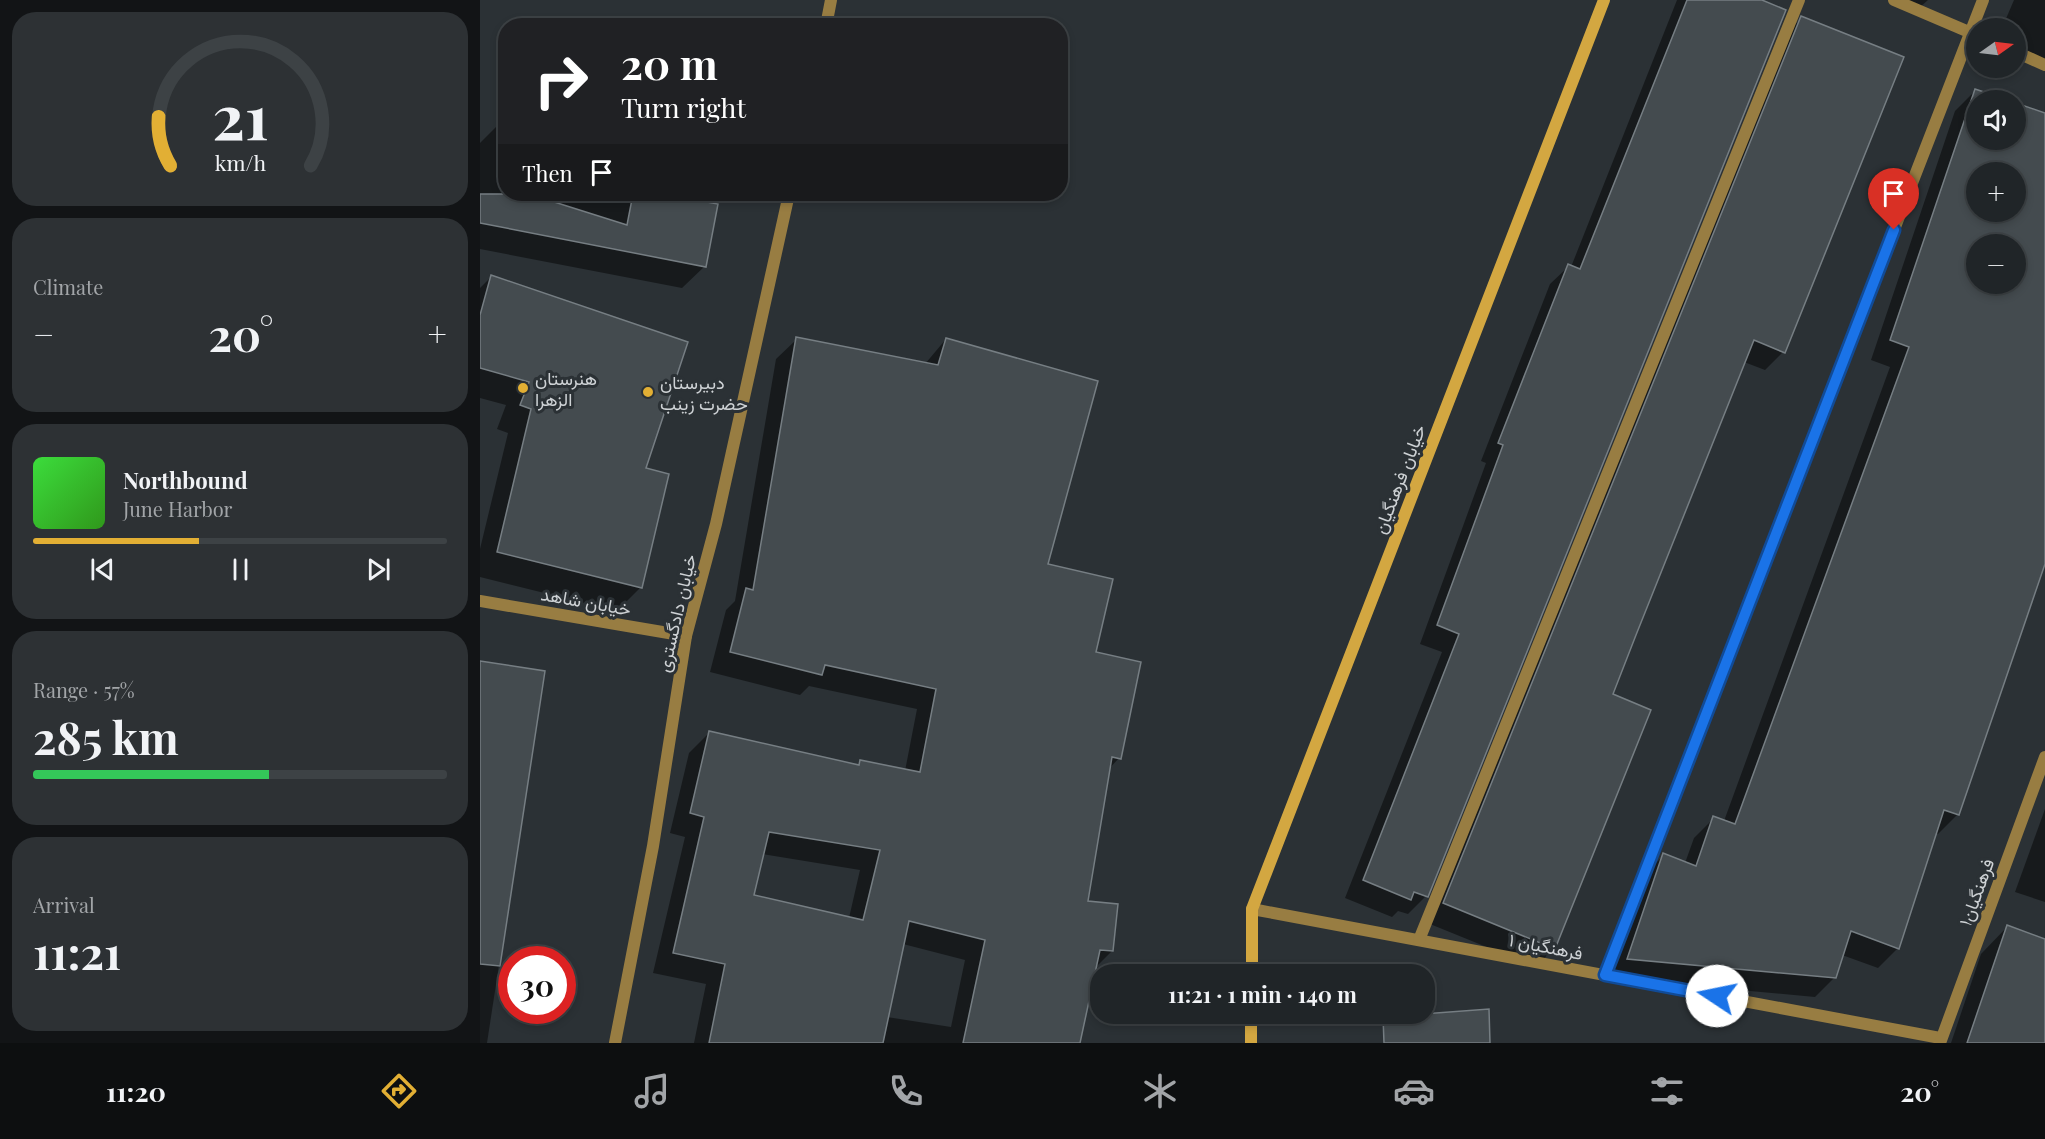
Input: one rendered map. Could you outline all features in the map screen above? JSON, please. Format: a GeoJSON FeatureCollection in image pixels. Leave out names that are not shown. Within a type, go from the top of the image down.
{"type":"FeatureCollection","features":[{"type":"Feature","properties":{"kind":"street"},"geometry":{"type":"LineString","coordinates":[[828,18],[831,0]]}},
{"type":"Feature","properties":{"kind":"street","name":"خیابان فرهنگیان"},"geometry":{"type":"LineString","coordinates":[[1252,964],[1252,909],[1604,0]]}},
{"type":"Feature","properties":{"kind":"street"},"geometry":{"type":"LineString","coordinates":[[1419,940],[1799,0]]}},
{"type":"Feature","properties":{"kind":"street"},"geometry":{"type":"LineString","coordinates":[[1894,0],[1966,31]]}},
{"type":"Feature","properties":{"kind":"street"},"geometry":{"type":"LineString","coordinates":[[1978,18],[1983,0]]}},
{"type":"Feature","properties":{"kind":"street"},"geometry":{"type":"LineString","coordinates":[[1605,975],[1966,54]]}},
{"type":"Feature","properties":{"kind":"street"},"geometry":{"type":"LineString","coordinates":[[2026,56],[2045,65]]}},
{"type":"Feature","properties":{"kind":"street","name":"خیابان دادگستری"},"geometry":{"type":"LineString","coordinates":[[615,1043],[653,846],[686,636],[716,524],[787,201]]}},
{"type":"Feature","properties":{"kind":"street","name":"خیابان شاهد"},"geometry":{"type":"LineString","coordinates":[[480,601],[686,636]]}},
{"type":"Feature","properties":{"kind":"street","name":"فرهنگیان۱"},"geometry":{"type":"LineString","coordinates":[[1940,1041],[2045,757]]}},
{"type":"Feature","properties":{"kind":"street","name":"فرهنگیان ۱"},"geometry":{"type":"LineString","coordinates":[[1252,909],[1940,1041]]}},
{"type":"Feature","properties":{"kind":"street"},"geometry":{"type":"LineString","coordinates":[[1251,1024],[1251,1043]]}},
{"type":"Feature","properties":{"kind":"building"},"geometry":{"type":"Polygon","coordinates":[[[1687,0],[1762,0],[1786,10],[1428,897],[1414,892],[1411,900],[1363,880],[1459,634],[1437,625],[1503,445],[1498,443],[1568,264],[1580,269],[1687,0]]]}},
{"type":"Feature","properties":{"kind":"building"},"geometry":{"type":"Polygon","coordinates":[[[1801,16],[1904,57],[1785,353],[1754,340],[1636,635],[1613,694],[1651,710],[1555,949],[1443,903],[1801,16]]]}},
{"type":"Feature","properties":{"kind":"building"},"geometry":{"type":"Polygon","coordinates":[[[2026,106],[2045,113],[2045,564],[1959,815],[1944,810],[1899,949],[1851,931],[1836,978],[1627,959],[1663,853],[1696,866],[1713,816],[1735,824],[1909,347],[1890,340],[1966,116],[1966,150],[2026,150],[2026,106]]]}},
{"type":"Feature","properties":{"kind":"building"},"geometry":{"type":"Polygon","coordinates":[[[480,194],[498,194],[498,201],[551,201],[627,225],[632,201],[701,201],[718,204],[706,267],[480,223],[480,194]]]}},
{"type":"Feature","properties":{"kind":"building"},"geometry":{"type":"Polygon","coordinates":[[[491,275],[688,342],[646,468],[669,474],[642,588],[497,552],[531,409],[520,405],[529,382],[480,368],[480,315],[491,275]]]}},
{"type":"Feature","properties":{"kind":"building"},"geometry":{"type":"Polygon","coordinates":[[[796,337],[938,365],[946,338],[1098,381],[1048,564],[1113,579],[1096,652],[1141,662],[1121,759],[1112,757],[1088,901],[1118,904],[1113,951],[1100,950],[1097,964],[1090,964],[1090,996],[1080,1043],[963,1043],[985,940],[909,921],[883,1043],[709,1043],[725,964],[673,953],[704,817],[690,813],[709,731],[859,765],[860,760],[920,772],[936,689],[825,665],[822,675],[730,652],[746,588],[753,590],[796,337]],[[769,832],[754,895],[863,920],[880,850],[769,832]]]}},
{"type":"Feature","properties":{"kind":"building"},"geometry":{"type":"Polygon","coordinates":[[[480,661],[545,671],[503,946],[498,946],[498,966],[480,964],[480,661]]]}},
{"type":"Feature","properties":{"kind":"building"},"geometry":{"type":"Polygon","coordinates":[[[2007,925],[2045,939],[2045,1043],[1967,1043],[2007,925]]]}},
{"type":"Feature","properties":{"kind":"building"},"geometry":{"type":"Polygon","coordinates":[[[1489,1009],[1490,1043],[1384,1043],[1383,1024],[1435,1024],[1435,1013],[1489,1009]]]}},
{"type":"Feature","properties":{"kind":"place","name":"هنرستان الزهرا"},"geometry":{"type":"Point","coordinates":[523,388]}},
{"type":"Feature","properties":{"kind":"place","name":"دبیرستان حضرت زینب"},"geometry":{"type":"Point","coordinates":[648,392]}},
{"type":"Feature","properties":{"kind":"route"},"geometry":{"type":"LineString","coordinates":[[1717,996],[1605,975],[1894,230]]}}]}
